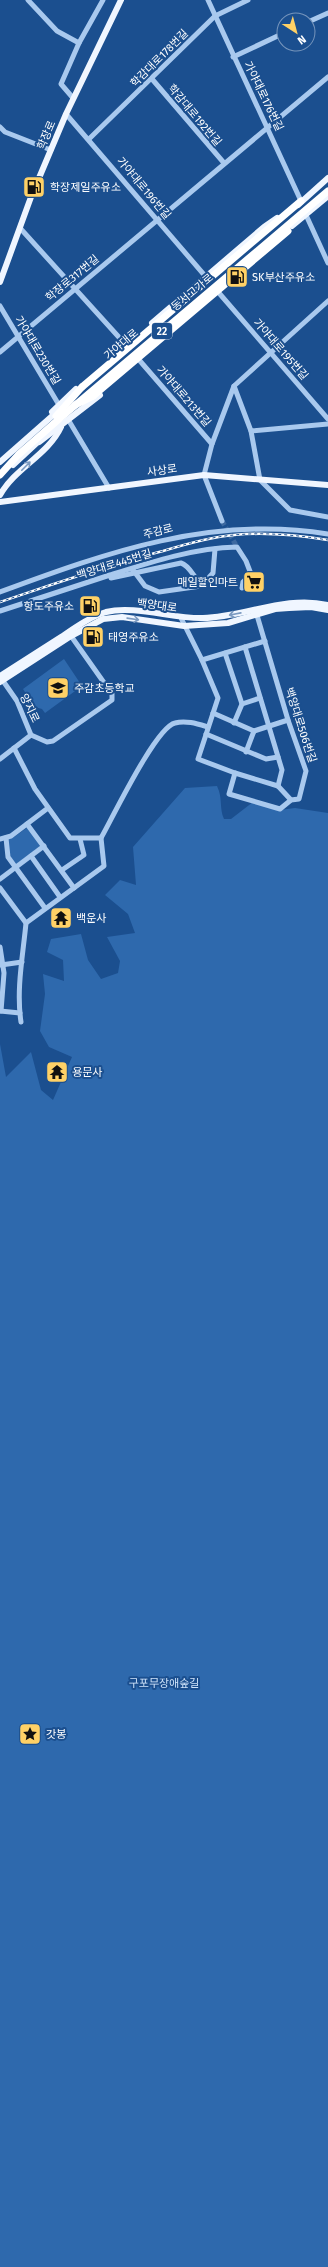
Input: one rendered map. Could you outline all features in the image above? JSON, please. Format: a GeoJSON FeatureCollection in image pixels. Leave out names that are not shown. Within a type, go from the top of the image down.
{"type":"FeatureCollection","features":[{"type":"Feature","properties":{"kind":"highway","name":"동서고가로"},"geometry":{"type":"LineString","coordinates":[[0,469],[56,416],[328,185]]}},
{"type":"Feature","properties":{"kind":"highway","name":"동서고가로"},"geometry":{"type":"LineString","coordinates":[[0,476],[18,455],[328,191]]}},
{"type":"Feature","properties":{"kind":"highway"},"geometry":{"type":"LineString","coordinates":[[56,416],[82,387],[301,201]]}},
{"type":"Feature","properties":{"kind":"highway"},"geometry":{"type":"LineString","coordinates":[[75,406],[93,396],[306,215]]}},
{"type":"Feature","properties":{"kind":"main road","name":"학장로"},"geometry":{"type":"LineString","coordinates":[[0,282],[66,114],[121,0]]}},
{"type":"Feature","properties":{"kind":"main road","name":"가야대로"},"geometry":{"type":"LineString","coordinates":[[0,462],[328,178]]}},
{"type":"Feature","properties":{"kind":"main road","name":"가야대로"},"geometry":{"type":"LineString","coordinates":[[0,476],[264,248],[328,196]]}},
{"type":"Feature","properties":{"kind":"main road"},"geometry":{"type":"LineString","coordinates":[[22,442],[59,405],[126,345],[264,227],[301,201]]}},
{"type":"Feature","properties":{"kind":"main road"},"geometry":{"type":"LineString","coordinates":[[32,448],[69,421],[278,244],[306,215]]}},
{"type":"Feature","properties":{"kind":"main road"},"geometry":{"type":"LineString","coordinates":[[0,495],[28,464],[56,438],[62,426]]}},
{"type":"Feature","properties":{"kind":"main road","name":"사상로"},"geometry":{"type":"LineString","coordinates":[[0,502],[204,476],[328,485]]}},
{"type":"Feature","properties":{"kind":"main road","name":"백양대로"},"geometry":{"type":"LineString","coordinates":[[0,679],[94,623],[113,617],[184,626],[228,623],[256,612],[288,603],[317,602],[328,604]]}},
{"type":"Feature","properties":{"kind":"main road","name":"백양대로"},"geometry":{"type":"LineString","coordinates":[[0,679],[90,619],[107,612],[130,611],[181,618],[224,616],[300,607],[328,610]]}},
{"type":"Feature","properties":{"kind":"street"},"geometry":{"type":"LineString","coordinates":[[28,0],[57,31],[79,43]]}},
{"type":"Feature","properties":{"kind":"street"},"geometry":{"type":"LineString","coordinates":[[73,98],[61,84],[79,43],[103,0]]}},
{"type":"Feature","properties":{"kind":"street","name":"가야대로176번길"},"geometry":{"type":"LineString","coordinates":[[208,0],[233,57],[268,127],[301,201]]}},
{"type":"Feature","properties":{"kind":"street","name":"학감대로178번길"},"geometry":{"type":"LineString","coordinates":[[89,139],[215,16],[248,0]]}},
{"type":"Feature","properties":{"kind":"street"},"geometry":{"type":"LineString","coordinates":[[316,18],[328,13]]}},
{"type":"Feature","properties":{"kind":"street"},"geometry":{"type":"LineString","coordinates":[[233,57],[276,37]]}},
{"type":"Feature","properties":{"kind":"street"},"geometry":{"type":"LineString","coordinates":[[157,218],[328,77]]}},
{"type":"Feature","properties":{"kind":"street","name":"학감대로192번길"},"geometry":{"type":"LineString","coordinates":[[152,79],[224,164]]}},
{"type":"Feature","properties":{"kind":"street","name":"가야대로196번길"},"geometry":{"type":"LineString","coordinates":[[66,114],[157,218],[206,277]]}},
{"type":"Feature","properties":{"kind":"street"},"geometry":{"type":"LineString","coordinates":[[0,127],[5,132],[51,150]]}},
{"type":"Feature","properties":{"kind":"street"},"geometry":{"type":"LineString","coordinates":[[306,215],[328,263]]}},
{"type":"Feature","properties":{"kind":"street","name":"학장로317번길"},"geometry":{"type":"LineString","coordinates":[[0,352],[76,289],[157,218]]}},
{"type":"Feature","properties":{"kind":"street"},"geometry":{"type":"LineString","coordinates":[[20,228],[126,345]]}},
{"type":"Feature","properties":{"kind":"street","name":"가야대로195번길"},"geometry":{"type":"LineString","coordinates":[[220,293],[328,419]]}},
{"type":"Feature","properties":{"kind":"street"},"geometry":{"type":"LineString","coordinates":[[222,521],[204,476],[212,444],[234,386],[328,301]]}},
{"type":"Feature","properties":{"kind":"street","name":"가야대로230번길"},"geometry":{"type":"LineString","coordinates":[[0,306],[59,405]]}},
{"type":"Feature","properties":{"kind":"street","name":"가야대로213번길"},"geometry":{"type":"LineString","coordinates":[[140,361],[212,444]]}},
{"type":"Feature","properties":{"kind":"street"},"geometry":{"type":"LineString","coordinates":[[234,386],[251,431],[260,480],[290,510],[328,518]]}},
{"type":"Feature","properties":{"kind":"street"},"geometry":{"type":"LineString","coordinates":[[69,421],[109,488]]}},
{"type":"Feature","properties":{"kind":"street"},"geometry":{"type":"LineString","coordinates":[[251,431],[328,424]]}},
{"type":"Feature","properties":{"kind":"street","name":"주감로"},"geometry":{"type":"LineString","coordinates":[[0,592],[132,548],[187,534],[251,527],[302,530],[328,534]]}},
{"type":"Feature","properties":{"kind":"street","name":"백양대로445번길"},"geometry":{"type":"LineString","coordinates":[[0,611],[84,584],[133,571],[172,557],[215,549],[237,548],[246,561],[251,574],[243,582],[242,588]]}},
{"type":"Feature","properties":{"kind":"street"},"geometry":{"type":"LineString","coordinates":[[204,585],[197,581],[183,563],[133,571],[146,587],[159,592],[204,585],[214,573],[215,549]]}},
{"type":"Feature","properties":{"kind":"street","name":"백양대로506번길"},"geometry":{"type":"LineString","coordinates":[[235,773],[229,794],[280,808],[290,800],[299,799],[306,771],[288,720],[256,612]]}},
{"type":"Feature","properties":{"kind":"street"},"geometry":{"type":"LineString","coordinates":[[181,618],[202,660],[218,698],[198,759],[235,773],[278,786],[290,800]]}},
{"type":"Feature","properties":{"kind":"street"},"geometry":{"type":"LineString","coordinates":[[31,735],[47,742],[53,741],[112,700],[112,694],[71,636]]}},
{"type":"Feature","properties":{"kind":"street"},"geometry":{"type":"LineString","coordinates":[[202,660],[265,641]]}},
{"type":"Feature","properties":{"kind":"street"},"geometry":{"type":"LineString","coordinates":[[245,647],[282,770],[278,786]]}},
{"type":"Feature","properties":{"kind":"street"},"geometry":{"type":"LineString","coordinates":[[225,653],[242,704],[234,723]]}},
{"type":"Feature","properties":{"kind":"street","name":"양지로"},"geometry":{"type":"LineString","coordinates":[[0,679],[17,701],[31,735],[0,759]]}},
{"type":"Feature","properties":{"kind":"street"},"geometry":{"type":"LineString","coordinates":[[242,704],[260,698]]}},
{"type":"Feature","properties":{"kind":"street"},"geometry":{"type":"LineString","coordinates":[[213,713],[254,731],[288,720]]}},
{"type":"Feature","properties":{"kind":"street"},"geometry":{"type":"LineString","coordinates":[[26,923],[104,866],[101,838],[151,748],[165,729],[174,723],[183,722],[208,727]]}},
{"type":"Feature","properties":{"kind":"street"},"geometry":{"type":"LineString","coordinates":[[246,752],[254,731]]}},
{"type":"Feature","properties":{"kind":"street"},"geometry":{"type":"LineString","coordinates":[[206,734],[246,752],[266,759],[278,757]]}},
{"type":"Feature","properties":{"kind":"street"},"geometry":{"type":"LineString","coordinates":[[14,748],[35,789],[70,838],[101,838]]}},
{"type":"Feature","properties":{"kind":"street"},"geometry":{"type":"LineString","coordinates":[[0,839],[6,838],[48,808]]}},
{"type":"Feature","properties":{"kind":"street"},"geometry":{"type":"LineString","coordinates":[[27,824],[74,888]]}},
{"type":"Feature","properties":{"kind":"street"},"geometry":{"type":"LineString","coordinates":[[6,838],[8,857],[45,908]]}},
{"type":"Feature","properties":{"kind":"street"},"geometry":{"type":"LineString","coordinates":[[62,870],[84,855],[80,839]]}},
{"type":"Feature","properties":{"kind":"street"},"geometry":{"type":"LineString","coordinates":[[0,879],[44,846]]}},
{"type":"Feature","properties":{"kind":"street"},"geometry":{"type":"LineString","coordinates":[[31,856],[60,897]]}},
{"type":"Feature","properties":{"kind":"street"},"geometry":{"type":"LineString","coordinates":[[0,888],[26,923],[22,962],[21,1022]]}},
{"type":"Feature","properties":{"kind":"street"},"geometry":{"type":"LineString","coordinates":[[0,947],[1,965],[4,973],[0,1011],[20,1013]]}},
{"type":"Feature","properties":{"kind":"street"},"geometry":{"type":"LineString","coordinates":[[1,965],[22,962]]}},
{"type":"Feature","properties":{"kind":"green space"},"geometry":{"type":"Polygon","coordinates":[[[64,659],[82,686],[45,713],[42,709],[35,707],[23,689],[64,659]]]}},
{"type":"Feature","properties":{"kind":"green space","name":"구포무장애숲길"},"geometry":{"type":"Polygon","coordinates":[[[217,786],[224,819],[231,819],[253,802],[280,810],[295,808],[328,813],[328,2267],[0,2267],[0,1044],[6,1077],[31,1052],[41,1090],[53,1100],[72,1057],[49,1047],[40,1031],[45,994],[43,974],[64,981],[63,960],[47,952],[51,939],[81,934],[88,960],[101,979],[118,973],[120,961],[107,937],[135,933],[128,914],[105,895],[120,880],[136,885],[133,847],[185,788],[217,786]]]}},
{"type":"Feature","properties":{"kind":"green space"},"geometry":{"type":"Polygon","coordinates":[[[28,827],[40,846],[16,865],[9,857],[8,839],[14,837],[28,827]]]}},
{"type":"Feature","properties":{"kind":"tunnel"},"geometry":{"type":"LineString","coordinates":[[222,521],[237,547]]}},
{"type":"Feature","properties":{"kind":"railway"},"geometry":{"type":"LineString","coordinates":[[0,602],[122,562],[216,537],[246,534],[269,534],[293,535],[328,540]]}},
{"type":"Feature","properties":{"kind":"place","name":"학장제일주유소"},"geometry":{"type":"Point","coordinates":[34,187]}},
{"type":"Feature","properties":{"kind":"place","name":"SK부산주유소"},"geometry":{"type":"Point","coordinates":[237,277]}},
{"type":"Feature","properties":{"kind":"place","name":"매일할인마트"},"geometry":{"type":"Point","coordinates":[254,582]}},
{"type":"Feature","properties":{"kind":"place","name":"항도주유소"},"geometry":{"type":"Point","coordinates":[90,606]}},
{"type":"Feature","properties":{"kind":"place","name":"태영주유소"},"geometry":{"type":"Point","coordinates":[93,637]}},
{"type":"Feature","properties":{"kind":"place","name":"주감초등학교"},"geometry":{"type":"Point","coordinates":[58,688]}},
{"type":"Feature","properties":{"kind":"place","name":"백운사"},"geometry":{"type":"Point","coordinates":[61,918]}},
{"type":"Feature","properties":{"kind":"place","name":"용문사"},"geometry":{"type":"Point","coordinates":[57,1072]}},
{"type":"Feature","properties":{"kind":"place","name":"갓봉"},"geometry":{"type":"Point","coordinates":[30,1734]}}]}
